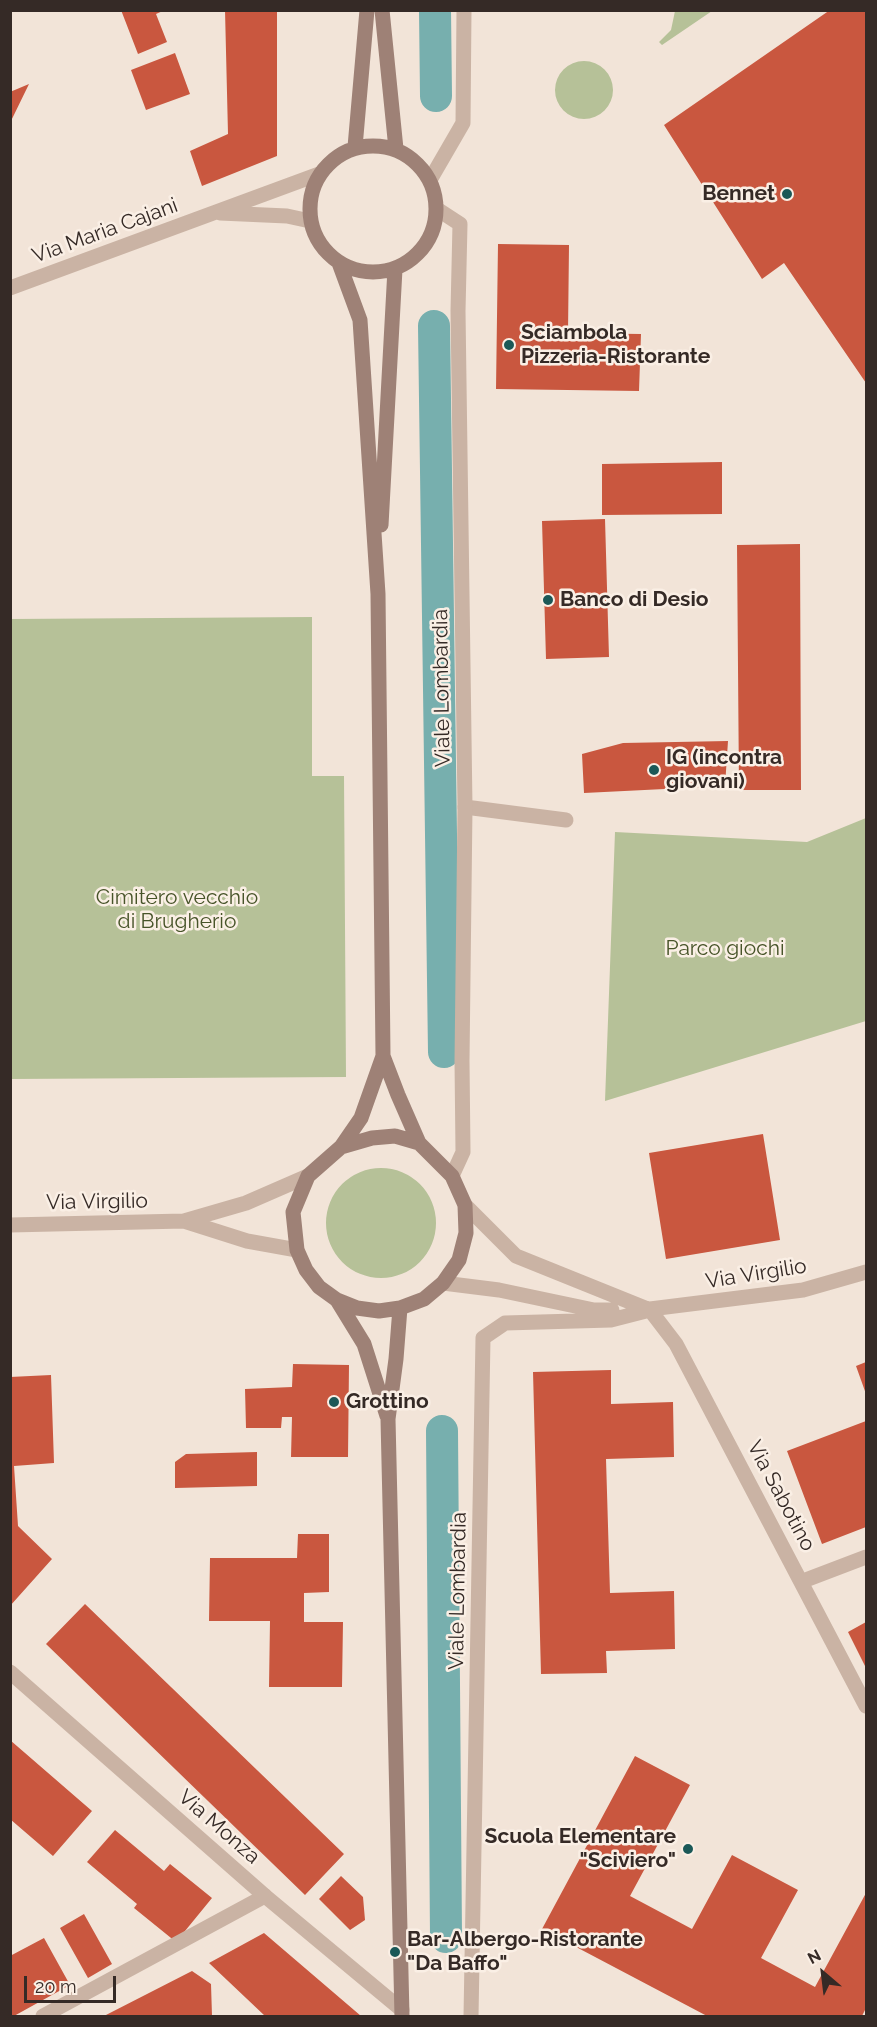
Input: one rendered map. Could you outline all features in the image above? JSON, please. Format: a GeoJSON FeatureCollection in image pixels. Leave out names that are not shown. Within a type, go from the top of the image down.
{"type":"FeatureCollection","features":[{"type":"Feature","properties":{"kind":"main road"},"geometry":{"type":"LineString","coordinates":[[355,147],[367,10]]}},
{"type":"Feature","properties":{"kind":"main road"},"geometry":{"type":"LineString","coordinates":[[382,10],[396,149]]}},
{"type":"Feature","properties":{"kind":"main road"},"geometry":{"type":"LineString","coordinates":[[376,145],[396,149],[417,163],[430,180],[436,209],[434,228],[425,245],[412,259],[395,269],[366,273],[339,263],[320,246],[310,221],[309,205],[312,188],[319,174],[335,157],[355,147],[376,145]]}},
{"type":"Feature","properties":{"kind":"main road"},"geometry":{"type":"LineString","coordinates":[[339,263],[360,320],[378,594],[383,1056],[361,1118],[340,1147],[308,1176],[293,1212],[297,1250],[306,1270],[319,1287],[337,1300],[357,1308],[379,1311],[400,1308],[424,1299],[443,1283],[459,1260],[466,1233],[465,1205],[452,1176],[419,1143],[383,1056]]}},
{"type":"Feature","properties":{"kind":"main road"},"geometry":{"type":"LineString","coordinates":[[378,594],[395,269]]}},
{"type":"Feature","properties":{"kind":"main road"},"geometry":{"type":"LineString","coordinates":[[340,1147],[372,1138],[395,1136],[419,1143]]}},
{"type":"Feature","properties":{"kind":"main road"},"geometry":{"type":"LineString","coordinates":[[337,1300],[364,1344],[388,1419]]}},
{"type":"Feature","properties":{"kind":"main road"},"geometry":{"type":"LineString","coordinates":[[400,1308],[388,1419],[405,2014]]}},
{"type":"Feature","properties":{"kind":"street"},"geometry":{"type":"LineString","coordinates":[[430,180],[464,123],[464,10]]}},
{"type":"Feature","properties":{"kind":"street","name":"Via Maria Cajani"},"geometry":{"type":"LineString","coordinates":[[10,288],[319,174]]}},
{"type":"Feature","properties":{"kind":"street","name":"Viale Lombardia"},"geometry":{"type":"LineString","coordinates":[[436,209],[460,224],[458,311],[465,807],[463,1152],[452,1176]]}},
{"type":"Feature","properties":{"kind":"street","name":"Via Maria Cajani"},"geometry":{"type":"LineString","coordinates":[[214,213],[287,216],[310,221]]}},
{"type":"Feature","properties":{"kind":"street"},"geometry":{"type":"LineString","coordinates":[[465,807],[566,820]]}},
{"type":"Feature","properties":{"kind":"street","name":"Via Virgilio"},"geometry":{"type":"LineString","coordinates":[[10,1225],[184,1221],[246,1203],[308,1176]]}},
{"type":"Feature","properties":{"kind":"street","name":"Via Virgilio"},"geometry":{"type":"LineString","coordinates":[[465,1205],[516,1256],[650,1310]]}},
{"type":"Feature","properties":{"kind":"street","name":"Via Virgilio"},"geometry":{"type":"LineString","coordinates":[[184,1221],[247,1240],[297,1250]]}},
{"type":"Feature","properties":{"kind":"street","name":"Via Virgilio"},"geometry":{"type":"LineString","coordinates":[[443,1283],[499,1290],[594,1310],[650,1310],[803,1290],[867,1272]]}},
{"type":"Feature","properties":{"kind":"street","name":"Viale Lombardia"},"geometry":{"type":"LineString","coordinates":[[471,2016],[483,1338],[505,1323],[611,1320],[650,1310]]}},
{"type":"Feature","properties":{"kind":"street","name":"Via Sabotino"},"geometry":{"type":"LineString","coordinates":[[650,1310],[676,1344],[867,1706]]}},
{"type":"Feature","properties":{"kind":"street"},"geometry":{"type":"LineString","coordinates":[[803,1581],[867,1557]]}},
{"type":"Feature","properties":{"kind":"street","name":"Via Monza"},"geometry":{"type":"LineString","coordinates":[[10,1672],[265,1896],[405,2014]]}},
{"type":"Feature","properties":{"kind":"street"},"geometry":{"type":"LineString","coordinates":[[44,2016],[265,1896]]}},
{"type":"Feature","properties":{"kind":"green space"},"geometry":{"type":"Polygon","coordinates":[[[675,11],[712,11],[662,45],[659,42],[671,30],[675,11]]]}},
{"type":"Feature","properties":{"kind":"green space"},"geometry":{"type":"Polygon","coordinates":[[[584,61],[595,63],[608,74],[613,90],[611,101],[600,114],[584,119],[573,117],[560,106],[555,90],[557,79],[568,66],[584,61]]]}},
{"type":"Feature","properties":{"kind":"green space","name":"Cimitero vecchio di Brugherio"},"geometry":{"type":"Polygon","coordinates":[[[312,617],[312,776],[344,776],[346,1077],[11,1079],[11,619],[312,617]]]}},
{"type":"Feature","properties":{"kind":"green space","name":"Parco giochi"},"geometry":{"type":"Polygon","coordinates":[[[866,818],[866,1021],[605,1101],[615,832],[807,842],[866,818]]]}},
{"type":"Feature","properties":{"kind":"green space"},"geometry":{"type":"Polygon","coordinates":[[[381,1168],[402,1172],[420,1184],[432,1202],[436,1223],[432,1244],[420,1262],[402,1274],[381,1278],[360,1274],[342,1262],[330,1244],[326,1223],[330,1202],[342,1184],[360,1172],[381,1168]]]}},
{"type":"Feature","properties":{"kind":"building"},"geometry":{"type":"Polygon","coordinates":[[[121,10],[165,10],[156,14],[167,42],[138,54],[121,10]]]}},
{"type":"Feature","properties":{"kind":"building"},"geometry":{"type":"Polygon","coordinates":[[[225,10],[277,10],[277,156],[202,186],[190,151],[228,134],[225,10]]]}},
{"type":"Feature","properties":{"kind":"building","name":"Bennet"},"geometry":{"type":"Polygon","coordinates":[[[830,10],[866,10],[866,383],[784,263],[762,279],[664,125],[830,10]]]}},
{"type":"Feature","properties":{"kind":"building"},"geometry":{"type":"Polygon","coordinates":[[[175,53],[190,94],[146,110],[131,70],[175,53]]]}},
{"type":"Feature","properties":{"kind":"building"},"geometry":{"type":"Polygon","coordinates":[[[29,84],[10,123],[10,92],[29,84]]]}},
{"type":"Feature","properties":{"kind":"building"},"geometry":{"type":"Polygon","coordinates":[[[498,244],[569,245],[568,333],[641,334],[639,391],[496,389],[498,244]]]}},
{"type":"Feature","properties":{"kind":"building"},"geometry":{"type":"Polygon","coordinates":[[[722,462],[722,514],[602,515],[602,464],[722,462]]]}},
{"type":"Feature","properties":{"kind":"building"},"geometry":{"type":"Polygon","coordinates":[[[605,519],[609,657],[546,659],[542,521],[605,519]]]}},
{"type":"Feature","properties":{"kind":"building"},"geometry":{"type":"Polygon","coordinates":[[[800,544],[801,790],[739,790],[737,545],[800,544]]]}},
{"type":"Feature","properties":{"kind":"building","name":"IG (incontra giovani)"},"geometry":{"type":"Polygon","coordinates":[[[728,741],[725,786],[584,793],[582,754],[623,743],[728,741]]]}},
{"type":"Feature","properties":{"kind":"building"},"geometry":{"type":"Polygon","coordinates":[[[763,1134],[780,1240],[666,1259],[649,1153],[763,1134]]]}},
{"type":"Feature","properties":{"kind":"building"},"geometry":{"type":"Polygon","coordinates":[[[866,1362],[866,1394],[856,1366],[866,1362]]]}},
{"type":"Feature","properties":{"kind":"building"},"geometry":{"type":"Polygon","coordinates":[[[293,1364],[349,1365],[348,1457],[291,1457],[292,1417],[282,1417],[281,1428],[246,1428],[245,1389],[292,1387],[293,1364]]]}},
{"type":"Feature","properties":{"kind":"building"},"geometry":{"type":"Polygon","coordinates":[[[611,1370],[611,1404],[673,1402],[674,1457],[606,1459],[610,1593],[674,1591],[675,1649],[606,1651],[607,1673],[541,1674],[533,1372],[611,1370]]]}},
{"type":"Feature","properties":{"kind":"building"},"geometry":{"type":"Polygon","coordinates":[[[51,1375],[54,1463],[14,1466],[18,1526],[52,1559],[10,1606],[10,1377],[51,1375]]]}},
{"type":"Feature","properties":{"kind":"building"},"geometry":{"type":"Polygon","coordinates":[[[866,1421],[866,1527],[822,1544],[787,1451],[866,1421]]]}},
{"type":"Feature","properties":{"kind":"building"},"geometry":{"type":"Polygon","coordinates":[[[257,1452],[257,1486],[175,1488],[175,1462],[186,1454],[257,1452]]]}},
{"type":"Feature","properties":{"kind":"building"},"geometry":{"type":"Polygon","coordinates":[[[298,1534],[329,1534],[329,1592],[304,1593],[304,1622],[343,1622],[342,1687],[269,1687],[270,1621],[209,1621],[210,1558],[297,1558],[298,1534]]]}},
{"type":"Feature","properties":{"kind":"building"},"geometry":{"type":"Polygon","coordinates":[[[85,1604],[344,1854],[305,1895],[46,1644],[85,1604]]]}},
{"type":"Feature","properties":{"kind":"building"},"geometry":{"type":"Polygon","coordinates":[[[866,1622],[866,1668],[848,1632],[866,1622]]]}},
{"type":"Feature","properties":{"kind":"building"},"geometry":{"type":"Polygon","coordinates":[[[10,1740],[92,1811],[53,1856],[10,1819],[10,1740]]]}},
{"type":"Feature","properties":{"kind":"building"},"geometry":{"type":"Polygon","coordinates":[[[635,1756],[690,1785],[630,1896],[692,1929],[732,1855],[798,1890],[761,1958],[815,1987],[866,1893],[866,2008],[862,2016],[707,2016],[542,1929],[635,1756]]]}},
{"type":"Feature","properties":{"kind":"building"},"geometry":{"type":"Polygon","coordinates":[[[115,1830],[164,1871],[170,1864],[212,1898],[176,1942],[134,1908],[137,1904],[87,1862],[115,1830]]]}},
{"type":"Feature","properties":{"kind":"building"},"geometry":{"type":"Polygon","coordinates":[[[341,1876],[363,1897],[365,1920],[350,1930],[319,1899],[341,1876]]]}},
{"type":"Feature","properties":{"kind":"building"},"geometry":{"type":"Polygon","coordinates":[[[84,1914],[112,1964],[88,1978],[60,1928],[84,1914]]]}},
{"type":"Feature","properties":{"kind":"building"},"geometry":{"type":"Polygon","coordinates":[[[264,1933],[361,2016],[265,2016],[209,1963],[264,1933]]]}},
{"type":"Feature","properties":{"kind":"building"},"geometry":{"type":"Polygon","coordinates":[[[44,1938],[70,1985],[14,2016],[10,2016],[10,1956],[44,1938]]]}},
{"type":"Feature","properties":{"kind":"building"},"geometry":{"type":"Polygon","coordinates":[[[192,1971],[211,1984],[212,2016],[104,2016],[192,1971]]]}},
{"type":"Feature","properties":{"kind":"waterway"},"geometry":{"type":"LineString","coordinates":[[435,10],[436,96]]}},
{"type":"Feature","properties":{"kind":"waterway"},"geometry":{"type":"LineString","coordinates":[[434,326],[444,1052]]}},
{"type":"Feature","properties":{"kind":"waterway"},"geometry":{"type":"LineString","coordinates":[[442,1431],[446,1937]]}},
{"type":"Feature","properties":{"kind":"place","name":"Bennet"},"geometry":{"type":"Point","coordinates":[787,194]}},
{"type":"Feature","properties":{"kind":"place","name":"Sciambola Pizzeria-Ristorante"},"geometry":{"type":"Point","coordinates":[509,345]}},
{"type":"Feature","properties":{"kind":"place","name":"Banco di Desio"},"geometry":{"type":"Point","coordinates":[548,600]}},
{"type":"Feature","properties":{"kind":"place","name":"IG (incontra giovani)"},"geometry":{"type":"Point","coordinates":[654,770]}},
{"type":"Feature","properties":{"kind":"place","name":"Grottino"},"geometry":{"type":"Point","coordinates":[334,1402]}},
{"type":"Feature","properties":{"kind":"place","name":"Scuola Elementare \"Sciviero\""},"geometry":{"type":"Point","coordinates":[688,1849]}},
{"type":"Feature","properties":{"kind":"place","name":"Bar-Albergo-Ristorante \"Da Baffo\""},"geometry":{"type":"Point","coordinates":[395,1952]}}]}
